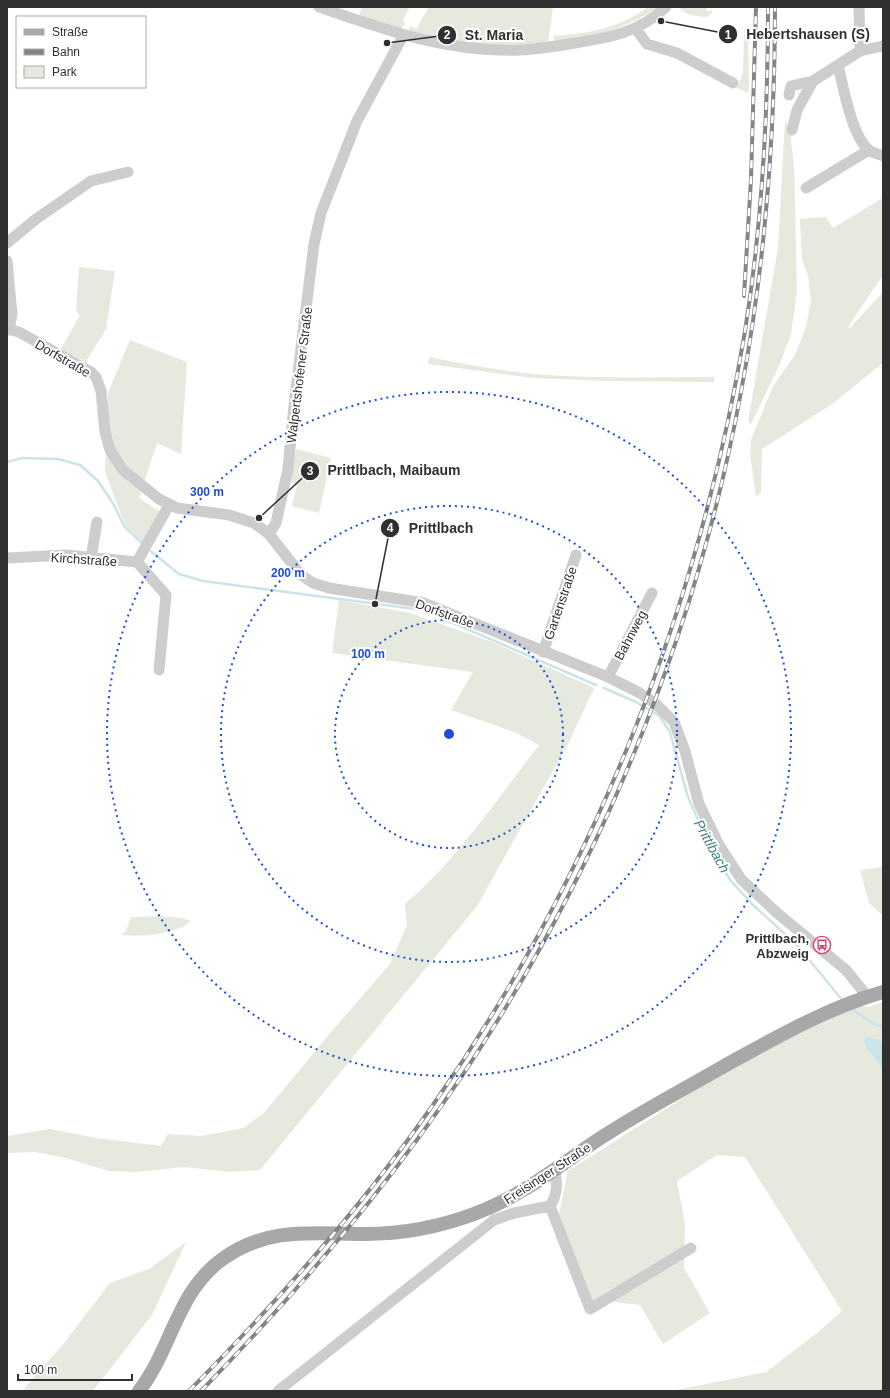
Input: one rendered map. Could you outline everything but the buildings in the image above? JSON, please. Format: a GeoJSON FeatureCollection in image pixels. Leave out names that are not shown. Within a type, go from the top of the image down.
{"type":"FeatureCollection","features":[{"type":"Feature","properties":{"kind":"main road","name":"Freisinger Straße"},"geometry":{"type":"LineString","coordinates":[[139,1391],[157,1362],[176,1319],[192,1290],[210,1269],[239,1249],[258,1240],[276,1235],[298,1232],[393,1232],[417,1230],[444,1224],[510,1199],[555,1170],[597,1140],[796,1026],[846,1004],[883,992]]}},
{"type":"Feature","properties":{"kind":"street"},"geometry":{"type":"LineString","coordinates":[[320,7],[403,36],[450,45],[496,50],[521,50],[606,38],[636,28],[652,20],[666,7]]}},
{"type":"Feature","properties":{"kind":"street"},"geometry":{"type":"LineString","coordinates":[[859,7],[860,51]]}},
{"type":"Feature","properties":{"kind":"street"},"geometry":{"type":"LineString","coordinates":[[636,28],[647,44],[677,53],[733,84]]}},
{"type":"Feature","properties":{"kind":"street","name":"Walpertshofener Straße"},"geometry":{"type":"LineString","coordinates":[[269,534],[276,523],[288,469],[294,405],[314,244],[321,213],[357,121],[403,36]]}},
{"type":"Feature","properties":{"kind":"street"},"geometry":{"type":"LineString","coordinates":[[788,94],[792,86],[813,81],[860,51],[883,46]]}},
{"type":"Feature","properties":{"kind":"street"},"geometry":{"type":"LineString","coordinates":[[838,65],[853,123],[869,150],[883,156]]}},
{"type":"Feature","properties":{"kind":"street"},"geometry":{"type":"LineString","coordinates":[[792,130],[797,110],[813,81]]}},
{"type":"Feature","properties":{"kind":"street"},"geometry":{"type":"LineString","coordinates":[[806,188],[869,150]]}},
{"type":"Feature","properties":{"kind":"street"},"geometry":{"type":"LineString","coordinates":[[7,243],[36,219],[91,181],[128,172]]}},
{"type":"Feature","properties":{"kind":"street"},"geometry":{"type":"LineString","coordinates":[[7,261],[12,314],[8,329]]}},
{"type":"Feature","properties":{"kind":"street","name":"Dorfstraße"},"geometry":{"type":"LineString","coordinates":[[8,329],[19,332],[92,372],[96,377],[102,391],[105,432],[110,450],[117,462],[150,493],[169,504],[187,510],[240,517],[254,523],[269,534],[301,575],[313,583],[329,588],[424,603],[612,679],[640,693],[666,712],[674,722],[685,751],[699,804],[716,839],[741,879],[776,912],[846,970],[867,996]]}},
{"type":"Feature","properties":{"kind":"street"},"geometry":{"type":"LineString","coordinates":[[159,670],[166,595],[137,562],[169,504]]}},
{"type":"Feature","properties":{"kind":"street"},"geometry":{"type":"LineString","coordinates":[[91,558],[97,522]]}},
{"type":"Feature","properties":{"kind":"street","name":"Kirchstraße"},"geometry":{"type":"LineString","coordinates":[[7,558],[66,555],[137,562]]}},
{"type":"Feature","properties":{"kind":"street","name":"Gartenstraße"},"geometry":{"type":"LineString","coordinates":[[543,652],[576,555]]}},
{"type":"Feature","properties":{"kind":"street","name":"Bahnweg"},"geometry":{"type":"LineString","coordinates":[[612,679],[652,593]]}},
{"type":"Feature","properties":{"kind":"street"},"geometry":{"type":"LineString","coordinates":[[278,1391],[494,1220],[514,1213],[550,1206],[557,1189],[555,1170]]}},
{"type":"Feature","properties":{"kind":"street"},"geometry":{"type":"LineString","coordinates":[[550,1206],[590,1309],[691,1248]]}},
{"type":"Feature","properties":{"kind":"green space"},"geometry":{"type":"Polygon","coordinates":[[[362,7],[410,7],[403,19],[405,24],[399,30],[359,16],[362,7]]]}},
{"type":"Feature","properties":{"kind":"green space"},"geometry":{"type":"Polygon","coordinates":[[[429,7],[553,7],[548,43],[521,46],[471,44],[409,31],[410,26],[416,29],[429,7]]]}},
{"type":"Feature","properties":{"kind":"green space"},"geometry":{"type":"Polygon","coordinates":[[[648,7],[658,7],[633,22],[621,27],[583,37],[555,42],[553,36],[578,34],[603,29],[626,20],[648,7]]]}},
{"type":"Feature","properties":{"kind":"green space"},"geometry":{"type":"Polygon","coordinates":[[[679,7],[707,7],[707,12],[712,10],[712,13],[707,17],[695,16],[684,12],[679,7]]]}},
{"type":"Feature","properties":{"kind":"green space"},"geometry":{"type":"Polygon","coordinates":[[[748,33],[748,93],[737,88],[743,73],[744,35],[748,33]]]}},
{"type":"Feature","properties":{"kind":"green space"},"geometry":{"type":"Polygon","coordinates":[[[785,120],[790,130],[794,167],[797,291],[791,334],[779,366],[751,424],[748,421],[778,248],[785,120]]]}},
{"type":"Feature","properties":{"kind":"green space"},"geometry":{"type":"Polygon","coordinates":[[[881,199],[883,200],[883,275],[848,327],[850,328],[883,292],[883,363],[832,404],[762,449],[761,492],[756,497],[750,454],[751,440],[773,386],[795,355],[806,327],[811,299],[808,276],[802,260],[800,219],[826,217],[833,228],[881,199]]]}},
{"type":"Feature","properties":{"kind":"green space"},"geometry":{"type":"Polygon","coordinates":[[[79,267],[115,271],[106,329],[86,362],[61,349],[80,315],[76,312],[79,267]]]}},
{"type":"Feature","properties":{"kind":"green space"},"geometry":{"type":"Polygon","coordinates":[[[130,340],[187,362],[181,454],[157,443],[139,498],[160,512],[144,543],[125,525],[105,472],[108,393],[130,340]]]}},
{"type":"Feature","properties":{"kind":"green space"},"geometry":{"type":"Polygon","coordinates":[[[429,357],[521,373],[556,376],[602,377],[714,377],[714,382],[607,381],[533,378],[428,364],[429,357]]]}},
{"type":"Feature","properties":{"kind":"green space"},"geometry":{"type":"Polygon","coordinates":[[[296,449],[331,458],[319,513],[292,506],[297,485],[291,483],[296,449]]]}},
{"type":"Feature","properties":{"kind":"green space"},"geometry":{"type":"Polygon","coordinates":[[[339,600],[410,613],[492,642],[594,688],[569,742],[477,906],[260,1170],[230,1172],[184,1167],[137,1172],[109,1171],[66,1158],[35,1152],[7,1153],[7,1136],[50,1129],[96,1138],[161,1146],[168,1134],[201,1136],[243,1128],[264,1113],[390,964],[407,925],[405,904],[442,868],[476,828],[539,745],[514,732],[451,710],[473,672],[332,653],[339,600]]]}},
{"type":"Feature","properties":{"kind":"green space"},"geometry":{"type":"Polygon","coordinates":[[[883,867],[883,916],[869,903],[860,870],[883,867]]]}},
{"type":"Feature","properties":{"kind":"green space"},"geometry":{"type":"Polygon","coordinates":[[[161,916],[182,918],[191,921],[184,926],[158,934],[138,936],[121,935],[126,931],[131,917],[161,916]]]}},
{"type":"Feature","properties":{"kind":"green space"},"geometry":{"type":"Polygon","coordinates":[[[883,1002],[883,1041],[867,1037],[869,1051],[883,1069],[883,1389],[880,1391],[671,1391],[766,1372],[817,1333],[842,1311],[745,1157],[717,1155],[677,1181],[685,1225],[684,1268],[710,1313],[663,1344],[640,1305],[605,1301],[596,1311],[555,1233],[568,1171],[735,1065],[780,1041],[859,1005],[868,1007],[883,1002]]]}},
{"type":"Feature","properties":{"kind":"green space"},"geometry":{"type":"Polygon","coordinates":[[[186,1242],[152,1315],[93,1391],[22,1391],[64,1343],[110,1283],[149,1269],[186,1242]]]}},
{"type":"Feature","properties":{"kind":"water"},"geometry":{"type":"Polygon","coordinates":[[[867,1037],[883,1041],[883,1069],[864,1042],[867,1037]]]}},
{"type":"Feature","properties":{"kind":"waterway","name":"Prittlbach"},"geometry":{"type":"LineString","coordinates":[[7,462],[22,458],[58,459],[80,465],[98,481],[114,505],[124,526],[143,544]]}},
{"type":"Feature","properties":{"kind":"waterway","name":"Prittlbach"},"geometry":{"type":"LineString","coordinates":[[148,549],[179,574],[203,581],[423,610],[596,685]]}},
{"type":"Feature","properties":{"kind":"waterway","name":"Prittlbach"},"geometry":{"type":"LineString","coordinates":[[604,688],[636,702],[658,715],[662,720],[670,732],[688,797],[713,854],[731,881],[752,904],[797,945],[843,1001]]}},
{"type":"Feature","properties":{"kind":"waterway","name":"Prittlbach"},"geometry":{"type":"LineString","coordinates":[[850,1008],[872,1023],[883,1027]]}},
{"type":"Feature","properties":{"kind":"railway"},"geometry":{"type":"LineString","coordinates":[[744,296],[751,179],[756,7]]}},
{"type":"Feature","properties":{"kind":"railway"},"geometry":{"type":"LineString","coordinates":[[189,1391],[255,1322],[318,1252],[379,1178],[435,1102],[492,1014],[544,923],[591,830],[633,734],[669,636],[700,536],[725,434],[745,331],[756,251],[763,170],[767,88],[768,7]]}},
{"type":"Feature","properties":{"kind":"railway"},"geometry":{"type":"LineString","coordinates":[[201,1391],[316,1266],[370,1201],[422,1133],[479,1049],[532,963],[580,873],[623,780],[660,685],[693,589],[720,491],[741,392],[756,296],[767,200],[773,104],[775,7]]}},
{"type":"Feature","properties":{"kind":"place","name":"Hebertshausen (S)"},"geometry":{"type":"Point","coordinates":[661,21]}},
{"type":"Feature","properties":{"kind":"place","name":"St. Maria"},"geometry":{"type":"Point","coordinates":[387,43]}},
{"type":"Feature","properties":{"kind":"place","name":"Prittlbach, Maibaum"},"geometry":{"type":"Point","coordinates":[259,518]}},
{"type":"Feature","properties":{"kind":"place","name":"Prittlbach"},"geometry":{"type":"Point","coordinates":[375,604]}},
{"type":"Feature","properties":{"kind":"place","name":"Prittlbach, Abzweig"},"geometry":{"type":"Point","coordinates":[822,945]}}]}
